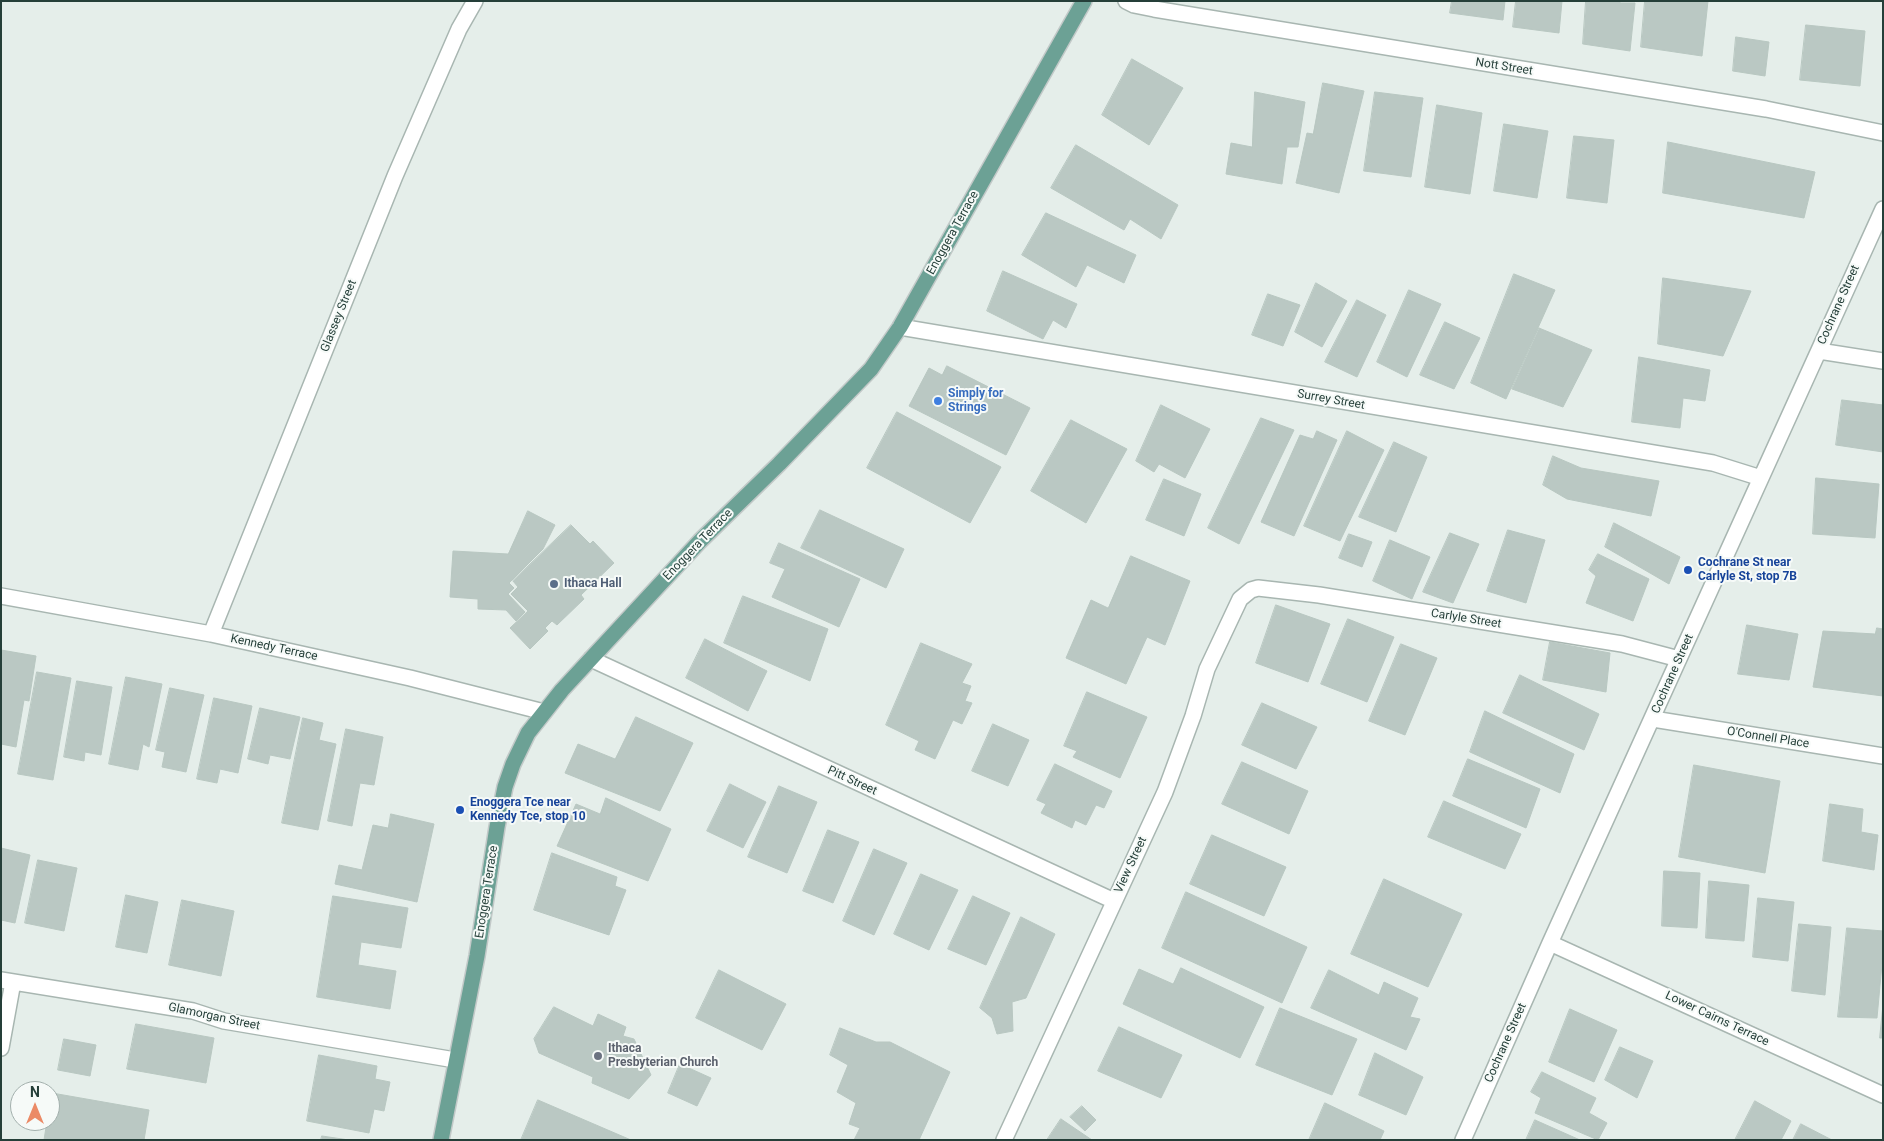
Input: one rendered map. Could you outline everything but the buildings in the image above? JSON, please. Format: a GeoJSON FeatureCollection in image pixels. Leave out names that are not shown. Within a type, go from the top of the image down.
{"type":"FeatureCollection","features":[{"type":"Feature","properties":{"kind":"main road","name":"Enoggera Terrace"},"geometry":{"type":"LineString","coordinates":[[441,1140],[455,1060],[477,956],[505,788],[513,764],[528,733],[562,690],[700,541],[779,464],[871,369],[900,327],[1084,1]]}},
{"type":"Feature","properties":{"kind":"street","name":"Glassey Street"},"geometry":{"type":"LineString","coordinates":[[211,634],[395,176],[459,29],[475,1]]}},
{"type":"Feature","properties":{"kind":"street","name":"Nott Street"},"geometry":{"type":"LineString","coordinates":[[1126,1],[1134,5],[1154,9],[1766,109],[1883,133]]}},
{"type":"Feature","properties":{"kind":"street","name":"Cochrane Street"},"geometry":{"type":"LineString","coordinates":[[1463,1140],[1550,942],[1883,209]]}},
{"type":"Feature","properties":{"kind":"street","name":"Surrey Street"},"geometry":{"type":"LineString","coordinates":[[900,327],[1713,463],[1760,478]]}},
{"type":"Feature","properties":{"kind":"street"},"geometry":{"type":"LineString","coordinates":[[1819,351],[1883,361]]}},
{"type":"Feature","properties":{"kind":"street","name":"Carlyle Street"},"geometry":{"type":"LineString","coordinates":[[1251,590],[1269,588],[1622,644],[1679,659]]}},
{"type":"Feature","properties":{"kind":"street","name":"View Street"},"geometry":{"type":"LineString","coordinates":[[1004,1140],[1165,792],[1207,670],[1240,599],[1251,590]]}},
{"type":"Feature","properties":{"kind":"street","name":"Kennedy Terrace"},"geometry":{"type":"LineString","coordinates":[[1,596],[211,634],[410,678],[544,712]]}},
{"type":"Feature","properties":{"kind":"street","name":"Pitt Street"},"geometry":{"type":"LineString","coordinates":[[592,659],[1114,901]]}},
{"type":"Feature","properties":{"kind":"street","name":"O'Connell Place"},"geometry":{"type":"LineString","coordinates":[[1652,719],[1883,756]]}},
{"type":"Feature","properties":{"kind":"street","name":"Lower Cairns Terrace"},"geometry":{"type":"LineString","coordinates":[[1550,942],[1883,1095]]}},
{"type":"Feature","properties":{"kind":"street"},"geometry":{"type":"LineString","coordinates":[[1,1048],[7,981]]}},
{"type":"Feature","properties":{"kind":"street","name":"Glamorgan Street"},"geometry":{"type":"LineString","coordinates":[[7,981],[193,1011],[224,1021],[455,1060]]}},
{"type":"Feature","properties":{"kind":"place","name":"Simply for Strings"},"geometry":{"type":"Point","coordinates":[938,401]}},
{"type":"Feature","properties":{"kind":"place","name":"Cochrane St near Carlyle St, stop 7B"},"geometry":{"type":"Point","coordinates":[1688,570]}},
{"type":"Feature","properties":{"kind":"place","name":"Ithaca Hall"},"geometry":{"type":"Point","coordinates":[554,584]}},
{"type":"Feature","properties":{"kind":"place","name":"Enoggera Tce near Kennedy Tce, stop 10"},"geometry":{"type":"Point","coordinates":[460,810]}},
{"type":"Feature","properties":{"kind":"place","name":"Ithaca Presbyterian Church"},"geometry":{"type":"Point","coordinates":[598,1056]}}]}
